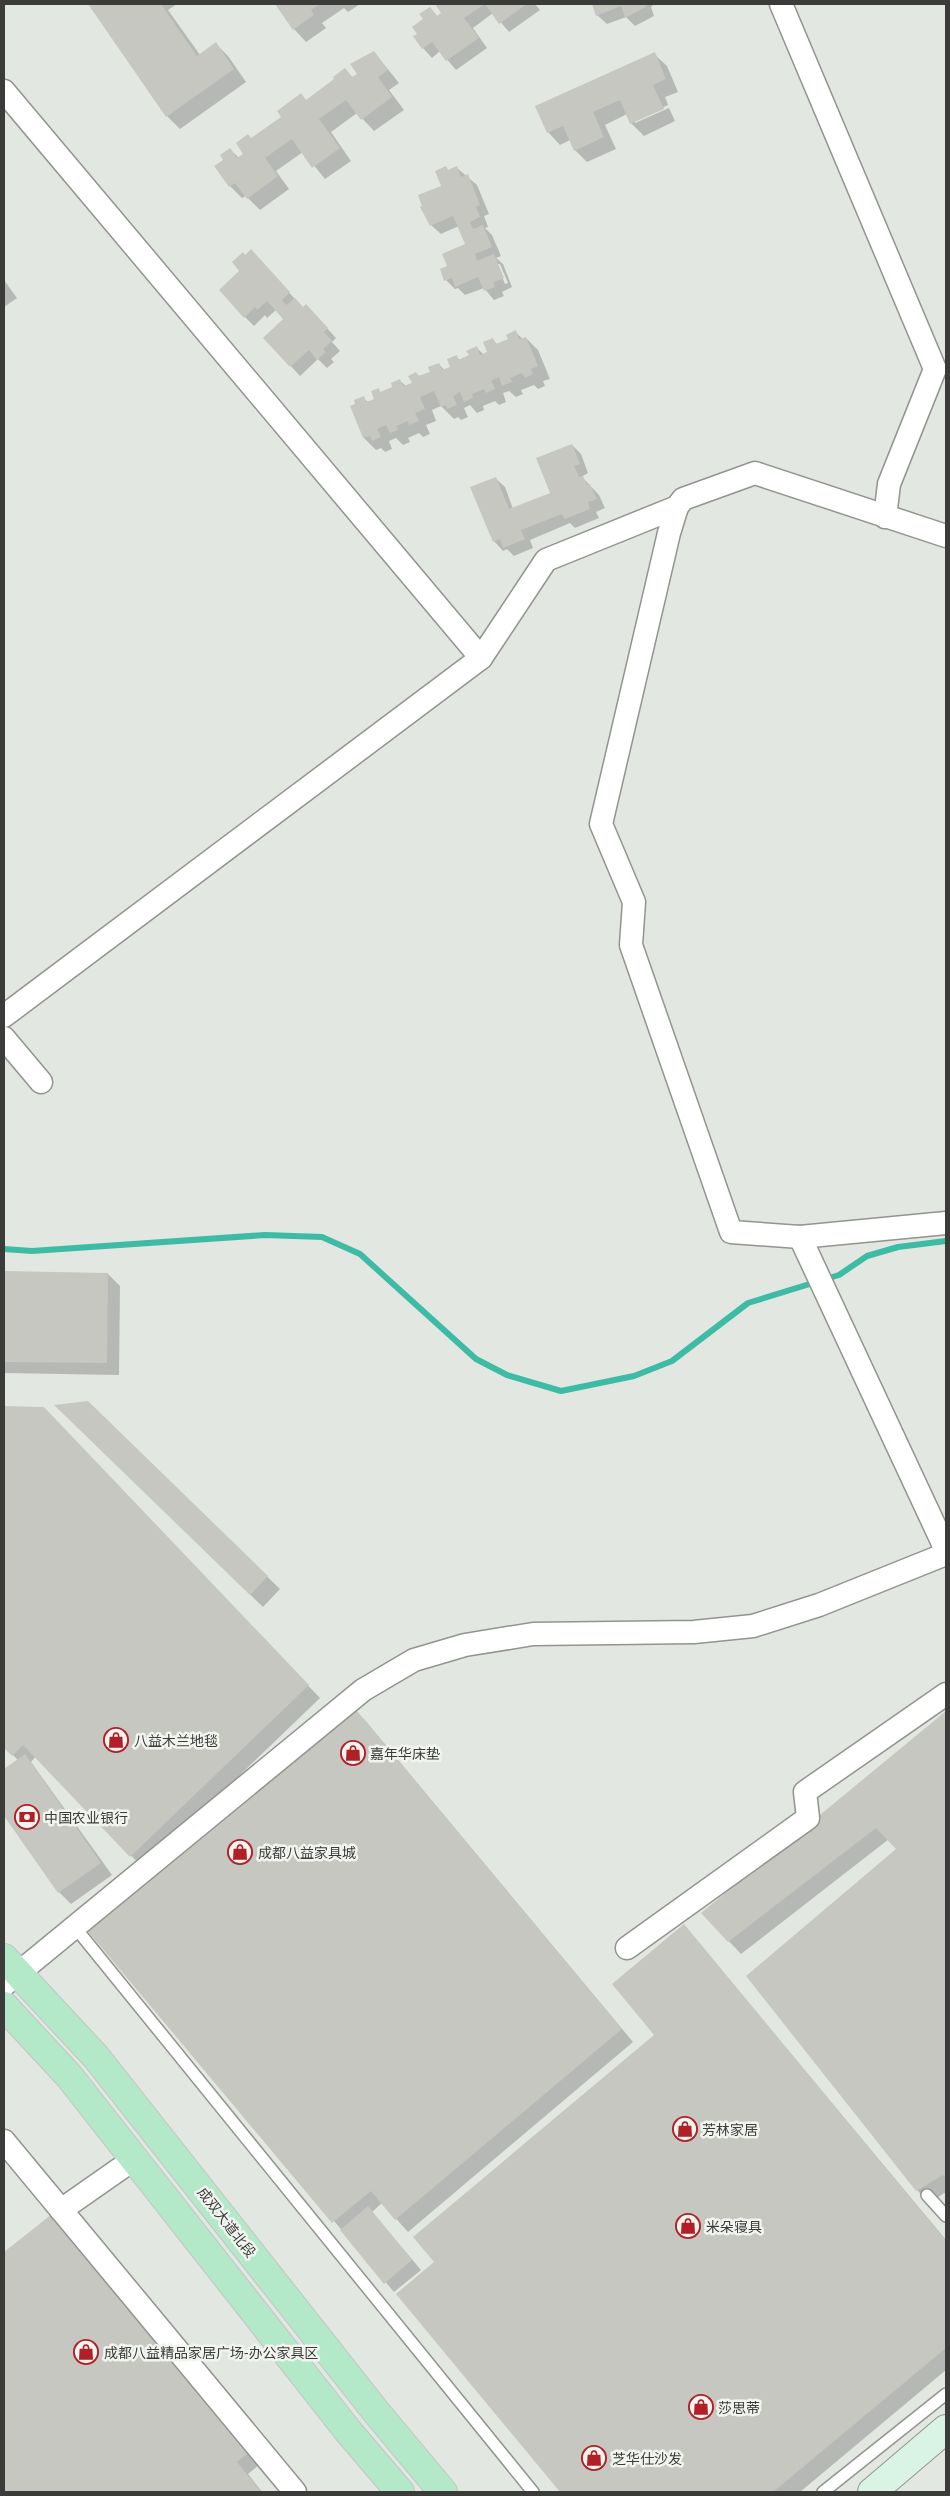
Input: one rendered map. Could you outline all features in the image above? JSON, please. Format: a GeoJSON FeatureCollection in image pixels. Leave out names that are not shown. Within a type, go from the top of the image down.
{"type":"FeatureCollection","features":[{"type":"Feature","properties":{"kind":"main road","name":"成双大道北段"},"geometry":{"type":"LineString","coordinates":[[8,1972],[96,2057],[377,2413],[443,2492]]}},
{"type":"Feature","properties":{"kind":"main road"},"geometry":{"type":"LineString","coordinates":[[4,2006],[69,2076],[348,2431],[400,2492]]}},
{"type":"Feature","properties":{"kind":"main road"},"geometry":{"type":"LineString","coordinates":[[872,2492],[946,2429]]}},
{"type":"Feature","properties":{"kind":"street"},"geometry":{"type":"LineString","coordinates":[[781,4],[935,369],[888,484],[884,517]]}},
{"type":"Feature","properties":{"kind":"street"},"geometry":{"type":"LineString","coordinates":[[4,91],[482,658]]}},
{"type":"Feature","properties":{"kind":"street"},"geometry":{"type":"LineString","coordinates":[[946,536],[755,473],[683,499],[677,507],[600,824],[634,902],[631,945],[731,1232],[800,1237],[946,1223]]}},
{"type":"Feature","properties":{"kind":"street"},"geometry":{"type":"LineString","coordinates":[[4,1016],[482,658],[546,560],[677,507]]}},
{"type":"Feature","properties":{"kind":"street"},"geometry":{"type":"LineString","coordinates":[[4,1038],[41,1082]]}},
{"type":"Feature","properties":{"kind":"street"},"geometry":{"type":"LineString","coordinates":[[800,1237],[946,1550]]}},
{"type":"Feature","properties":{"kind":"street"},"geometry":{"type":"LineString","coordinates":[[8,1972],[74,1926],[362,1690],[414,1660],[465,1645],[533,1634],[694,1632],[753,1626],[819,1605],[946,1554]]}},
{"type":"Feature","properties":{"kind":"street"},"geometry":{"type":"LineString","coordinates":[[627,1948],[808,1818],[805,1792],[946,1694]]}},
{"type":"Feature","properties":{"kind":"street"},"geometry":{"type":"LineString","coordinates":[[4,2141],[295,2492]]}},
{"type":"Feature","properties":{"kind":"street"},"geometry":{"type":"LineString","coordinates":[[61,2210],[134,2159]]}},
{"type":"Feature","properties":{"kind":"lane"},"geometry":{"type":"LineString","coordinates":[[74,1926],[533,2492]]}},
{"type":"Feature","properties":{"kind":"lane"},"geometry":{"type":"LineString","coordinates":[[927,2195],[946,2216]]}},
{"type":"Feature","properties":{"kind":"lane"},"geometry":{"type":"LineString","coordinates":[[823,2492],[946,2394]]}},
{"type":"Feature","properties":{"kind":"building"},"geometry":{"type":"Polygon","coordinates":[[[88,4],[161,4],[197,56],[216,42],[234,69],[166,117],[88,4]]]}},
{"type":"Feature","properties":{"kind":"building"},"geometry":{"type":"Polygon","coordinates":[[[275,4],[320,4],[311,10],[314,15],[293,30],[275,4]]]}},
{"type":"Feature","properties":{"kind":"building"},"geometry":{"type":"Polygon","coordinates":[[[435,4],[485,4],[464,18],[479,38],[446,61],[432,42],[422,49],[413,36],[417,34],[412,27],[423,19],[419,14],[430,7],[437,16],[441,13],[435,4]]]}},
{"type":"Feature","properties":{"kind":"building"},"geometry":{"type":"Polygon","coordinates":[[[485,4],[527,4],[499,24],[485,4]]]}},
{"type":"Feature","properties":{"kind":"building"},"geometry":{"type":"Polygon","coordinates":[[[592,4],[645,4],[646,7],[625,18],[621,6],[596,16],[592,4]]]}},
{"type":"Feature","properties":{"kind":"building"},"geometry":{"type":"Polygon","coordinates":[[[374,51],[388,70],[378,77],[392,97],[361,120],[346,100],[319,119],[340,148],[312,168],[292,139],[265,158],[278,176],[247,199],[235,183],[229,187],[214,166],[223,160],[220,155],[230,148],[237,158],[243,154],[236,143],[248,134],[251,138],[281,117],[277,111],[301,93],[306,100],[334,79],[333,77],[345,68],[352,77],[357,74],[350,64],[374,51]]]}},
{"type":"Feature","properties":{"kind":"building"},"geometry":{"type":"Polygon","coordinates":[[[655,52],[666,79],[653,85],[664,109],[630,124],[620,100],[593,112],[604,137],[574,151],[563,126],[547,133],[535,106],[655,52]]]}},
{"type":"Feature","properties":{"kind":"building"},"geometry":{"type":"Polygon","coordinates":[[[446,166],[448,170],[457,166],[461,177],[468,174],[480,205],[476,207],[480,217],[470,222],[473,229],[483,225],[492,247],[475,254],[477,261],[494,254],[504,278],[494,282],[495,287],[484,291],[478,277],[455,287],[452,278],[444,281],[440,269],[447,266],[442,254],[465,244],[453,216],[430,226],[420,207],[422,206],[418,195],[441,186],[435,171],[446,166]]]}},
{"type":"Feature","properties":{"kind":"building"},"geometry":{"type":"Polygon","coordinates":[[[251,249],[290,292],[282,300],[286,305],[295,298],[303,307],[306,304],[328,328],[324,332],[332,341],[323,349],[326,352],[317,360],[309,350],[290,367],[263,338],[283,319],[267,301],[257,310],[255,307],[244,318],[219,290],[239,271],[232,262],[243,252],[245,255],[251,249]]]}},
{"type":"Feature","properties":{"kind":"building"},"geometry":{"type":"Polygon","coordinates":[[[516,330],[519,339],[526,337],[538,366],[531,369],[533,374],[525,378],[522,373],[510,378],[512,382],[502,386],[499,377],[491,381],[495,389],[486,393],[484,389],[472,394],[473,398],[464,402],[460,392],[453,396],[457,405],[447,409],[446,405],[441,407],[434,391],[420,397],[425,409],[415,413],[419,421],[409,425],[408,421],[396,426],[398,430],[390,433],[386,425],[377,429],[381,437],[372,441],[370,436],[363,438],[350,406],[355,404],[354,400],[364,396],[366,402],[374,399],[371,391],[379,388],[380,392],[392,387],[391,383],[400,379],[403,386],[412,383],[408,376],[416,372],[418,376],[430,372],[428,367],[439,363],[442,370],[450,367],[447,359],[457,355],[458,360],[469,355],[466,351],[477,346],[480,355],[487,352],[483,342],[493,338],[496,344],[508,339],[506,335],[516,330]]]}},
{"type":"Feature","properties":{"kind":"building"},"geometry":{"type":"Polygon","coordinates":[[[572,444],[580,464],[574,466],[579,477],[583,476],[587,485],[590,484],[597,499],[588,502],[590,509],[565,519],[562,514],[521,530],[525,539],[503,548],[500,539],[493,542],[470,487],[496,477],[509,509],[550,493],[536,458],[572,444]]]}},
{"type":"Feature","properties":{"kind":"building"},"geometry":{"type":"Polygon","coordinates":[[[4,1271],[108,1273],[107,1363],[4,1362],[4,1271]]]}},
{"type":"Feature","properties":{"kind":"building"},"geometry":{"type":"Polygon","coordinates":[[[88,1401],[268,1576],[250,1595],[54,1405],[88,1401]]]}},
{"type":"Feature","properties":{"kind":"building"},"geometry":{"type":"Polygon","coordinates":[[[4,1406],[44,1407],[309,1685],[130,1857],[23,1745],[12,1756],[4,1748],[4,1406]]]}},
{"type":"Feature","properties":{"kind":"building"},"geometry":{"type":"Polygon","coordinates":[[[352,1705],[622,2029],[395,2220],[371,2191],[332,2223],[86,1929],[352,1705]]]}},
{"type":"Feature","properties":{"kind":"building"},"geometry":{"type":"Polygon","coordinates":[[[946,1711],[946,2178],[943,2175],[916,2191],[746,1976],[896,1849],[876,1828],[728,1942],[701,1913],[946,1711]]]}},
{"type":"Feature","properties":{"kind":"building"},"geometry":{"type":"Polygon","coordinates":[[[25,1754],[101,1863],[58,1893],[4,1816],[4,1769],[25,1754]]]}},
{"type":"Feature","properties":{"kind":"building"},"geometry":{"type":"Polygon","coordinates":[[[684,1924],[946,2241],[946,2348],[773,2492],[560,2492],[396,2294],[434,2262],[413,2237],[654,2035],[612,1984],[684,1924]]]}},
{"type":"Feature","properties":{"kind":"building"},"geometry":{"type":"Polygon","coordinates":[[[368,2206],[412,2260],[384,2284],[340,2230],[368,2206]]]}},
{"type":"Feature","properties":{"kind":"building","name":"成都八益精品家居广场-办公家具区"},"geometry":{"type":"Polygon","coordinates":[[[56,2211],[248,2453],[237,2462],[261,2492],[4,2492],[4,2252],[56,2211]]]}},
{"type":"Feature","properties":{"kind":"waterway"},"geometry":{"type":"LineString","coordinates":[[4,1249],[32,1251],[265,1235],[322,1237],[360,1254],[476,1359],[507,1375],[561,1391],[634,1376],[672,1361],[748,1303],[839,1275],[867,1256],[898,1247],[946,1241]]}},
{"type":"Feature","properties":{"kind":"place","name":"八益木兰地毯"},"geometry":{"type":"Point","coordinates":[116,1740]}},
{"type":"Feature","properties":{"kind":"place","name":"嘉年华床垫"},"geometry":{"type":"Point","coordinates":[353,1753]}},
{"type":"Feature","properties":{"kind":"place","name":"中国农业银行"},"geometry":{"type":"Point","coordinates":[27,1817]}},
{"type":"Feature","properties":{"kind":"place","name":"成都八益家具城"},"geometry":{"type":"Point","coordinates":[240,1852]}},
{"type":"Feature","properties":{"kind":"place","name":"芳林家居"},"geometry":{"type":"Point","coordinates":[685,2129]}},
{"type":"Feature","properties":{"kind":"place","name":"米朵寝具"},"geometry":{"type":"Point","coordinates":[688,2226]}},
{"type":"Feature","properties":{"kind":"place","name":"成都八益精品家居广场-办公家具区"},"geometry":{"type":"Point","coordinates":[86,2352]}},
{"type":"Feature","properties":{"kind":"place","name":"莎思蒂"},"geometry":{"type":"Point","coordinates":[701,2407]}},
{"type":"Feature","properties":{"kind":"place","name":"芝华仕沙发"},"geometry":{"type":"Point","coordinates":[594,2458]}}]}
